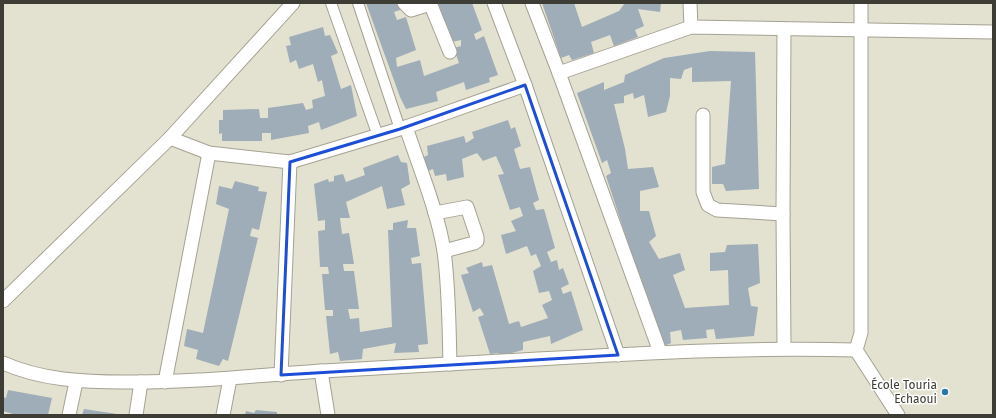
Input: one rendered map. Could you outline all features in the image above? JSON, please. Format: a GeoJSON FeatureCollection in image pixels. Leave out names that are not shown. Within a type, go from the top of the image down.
{"type":"FeatureCollection","features":[{"type":"Feature","properties":{"kind":"street"},"geometry":{"type":"LineString","coordinates":[[3,301],[170,138],[293,3]]}},
{"type":"Feature","properties":{"kind":"street"},"geometry":{"type":"LineString","coordinates":[[331,3],[378,136]]}},
{"type":"Feature","properties":{"kind":"street"},"geometry":{"type":"LineString","coordinates":[[358,3],[435,214],[444,250],[449,319],[450,364]]}},
{"type":"Feature","properties":{"kind":"street"},"geometry":{"type":"LineString","coordinates":[[404,3],[411,10],[430,3],[450,52]]}},
{"type":"Feature","properties":{"kind":"street"},"geometry":{"type":"LineString","coordinates":[[494,3],[525,85],[618,355]]}},
{"type":"Feature","properties":{"kind":"street"},"geometry":{"type":"LineString","coordinates":[[532,3],[559,73],[660,352]]}},
{"type":"Feature","properties":{"kind":"street"},"geometry":{"type":"LineString","coordinates":[[690,3],[691,27]]}},
{"type":"Feature","properties":{"kind":"street"},"geometry":{"type":"LineString","coordinates":[[861,3],[861,333],[856,350],[898,415]]}},
{"type":"Feature","properties":{"kind":"street"},"geometry":{"type":"LineString","coordinates":[[559,73],[691,27],[860,31],[993,32]]}},
{"type":"Feature","properties":{"kind":"street"},"geometry":{"type":"LineString","coordinates":[[784,29],[782,214],[784,348]]}},
{"type":"Feature","properties":{"kind":"street"},"geometry":{"type":"LineString","coordinates":[[170,138],[210,153],[290,162],[403,128],[525,85]]}},
{"type":"Feature","properties":{"kind":"street"},"geometry":{"type":"LineString","coordinates":[[703,115],[703,192],[708,205],[717,210],[782,214]]}},
{"type":"Feature","properties":{"kind":"street"},"geometry":{"type":"LineString","coordinates":[[165,382],[210,153]]}},
{"type":"Feature","properties":{"kind":"street"},"geometry":{"type":"LineString","coordinates":[[281,375],[290,162]]}},
{"type":"Feature","properties":{"kind":"street"},"geometry":{"type":"LineString","coordinates":[[435,214],[467,207],[478,237],[477,241],[474,243],[444,250]]}},
{"type":"Feature","properties":{"kind":"street"},"geometry":{"type":"LineString","coordinates":[[3,363],[37,374],[76,382],[165,382],[230,379],[322,371],[660,352],[784,348],[856,350]]}},
{"type":"Feature","properties":{"kind":"street"},"geometry":{"type":"LineString","coordinates":[[322,371],[328,415]]}},
{"type":"Feature","properties":{"kind":"street"},"geometry":{"type":"LineString","coordinates":[[223,415],[230,379]]}},
{"type":"Feature","properties":{"kind":"street"},"geometry":{"type":"LineString","coordinates":[[69,415],[76,382]]}},
{"type":"Feature","properties":{"kind":"street"},"geometry":{"type":"LineString","coordinates":[[136,415],[141,382]]}},
{"type":"Feature","properties":{"kind":"highlighted area"},"geometry":{"type":"Polygon","coordinates":[[[525,85],[618,355],[281,375],[290,162],[400,129],[525,85]]]}},
{"type":"Feature","properties":{"kind":"building"},"geometry":{"type":"Polygon","coordinates":[[[366,3],[400,3],[403,9],[394,12],[397,20],[406,17],[416,50],[396,58],[397,67],[420,60],[424,76],[459,63],[454,48],[461,46],[461,40],[452,42],[438,3],[472,3],[482,30],[474,34],[476,40],[484,36],[498,75],[489,78],[490,82],[466,90],[464,82],[436,92],[438,101],[406,109],[400,97],[366,3]]]}},
{"type":"Feature","properties":{"kind":"building"},"geometry":{"type":"Polygon","coordinates":[[[542,3],[574,3],[582,27],[619,11],[625,3],[661,3],[660,12],[638,9],[644,26],[635,30],[638,37],[614,46],[610,35],[591,42],[594,53],[572,60],[569,55],[561,58],[542,3]]]}},
{"type":"Feature","properties":{"kind":"building"},"geometry":{"type":"Polygon","coordinates":[[[323,27],[325,36],[330,35],[338,53],[331,56],[341,89],[351,85],[357,116],[321,130],[319,122],[308,126],[309,133],[271,140],[271,133],[262,133],[262,141],[222,141],[222,133],[219,134],[219,120],[223,120],[223,110],[259,109],[260,118],[268,118],[268,108],[303,103],[306,110],[313,108],[312,100],[325,96],[322,80],[318,82],[313,64],[299,69],[296,60],[290,63],[286,46],[291,45],[289,37],[323,27]]]}},
{"type":"Feature","properties":{"kind":"building"},"geometry":{"type":"Polygon","coordinates":[[[710,51],[755,52],[759,189],[726,191],[723,184],[712,184],[712,167],[725,164],[731,81],[692,82],[692,67],[684,70],[681,79],[670,78],[670,96],[666,112],[648,117],[644,95],[634,99],[633,93],[624,96],[624,103],[614,104],[625,149],[628,169],[653,167],[659,187],[640,191],[640,211],[649,211],[656,236],[649,242],[659,259],[680,253],[685,270],[673,275],[685,308],[729,305],[728,270],[710,271],[710,253],[725,252],[727,245],[758,244],[760,283],[748,288],[751,306],[758,307],[754,336],[716,339],[714,329],[706,330],[707,338],[683,340],[681,330],[670,332],[671,343],[662,347],[606,176],[611,173],[607,160],[602,163],[577,93],[604,82],[604,90],[624,82],[625,75],[664,58],[710,51]]]}},
{"type":"Feature","properties":{"kind":"building"},"geometry":{"type":"Polygon","coordinates":[[[508,120],[511,129],[515,127],[521,146],[514,149],[520,169],[530,167],[539,200],[533,203],[536,210],[544,209],[555,248],[547,252],[551,262],[557,260],[559,270],[563,268],[569,284],[561,288],[563,294],[571,291],[583,330],[551,344],[550,336],[523,342],[523,350],[500,356],[498,353],[490,354],[478,317],[484,315],[480,308],[473,312],[461,275],[469,273],[466,268],[482,262],[483,267],[492,265],[509,324],[519,321],[521,327],[548,318],[542,305],[552,300],[549,291],[539,293],[533,271],[541,266],[536,254],[531,256],[527,246],[506,254],[501,235],[516,231],[511,221],[523,216],[520,207],[510,210],[498,175],[504,174],[496,156],[483,161],[477,153],[462,159],[464,177],[447,181],[446,174],[435,176],[433,169],[428,171],[424,157],[428,155],[427,146],[464,136],[466,143],[474,138],[472,132],[508,120]]]}},
{"type":"Feature","properties":{"kind":"building"},"geometry":{"type":"Polygon","coordinates":[[[398,155],[401,162],[407,163],[410,184],[401,189],[405,205],[387,209],[382,186],[346,202],[350,218],[340,218],[342,234],[349,233],[354,264],[343,264],[344,271],[354,271],[359,309],[348,309],[350,319],[359,318],[360,332],[392,327],[388,230],[393,230],[393,223],[408,220],[407,228],[416,228],[420,256],[411,258],[412,264],[421,263],[428,344],[418,345],[419,352],[394,353],[396,343],[363,349],[362,359],[340,361],[338,352],[330,354],[326,316],[333,316],[333,310],[325,310],[322,274],[329,274],[328,267],[320,267],[318,231],[325,230],[325,220],[318,221],[314,184],[328,179],[329,182],[334,181],[334,176],[343,174],[346,182],[365,175],[363,168],[398,155]]]}},
{"type":"Feature","properties":{"kind":"building"},"geometry":{"type":"Polygon","coordinates":[[[235,181],[259,187],[258,191],[267,192],[259,230],[252,228],[250,236],[258,238],[228,361],[223,359],[219,366],[196,359],[198,350],[184,346],[187,329],[203,333],[229,209],[216,204],[219,186],[232,189],[235,181]]]}},
{"type":"Feature","properties":{"kind":"building"},"geometry":{"type":"Polygon","coordinates":[[[8,390],[52,398],[48,415],[16,415],[3,411],[3,397],[6,398],[8,390]]]}},
{"type":"Feature","properties":{"kind":"building"},"geometry":{"type":"Polygon","coordinates":[[[84,409],[117,414],[117,415],[82,415],[84,409]]]}},
{"type":"Feature","properties":{"kind":"building"},"geometry":{"type":"Polygon","coordinates":[[[256,410],[277,412],[277,415],[245,415],[246,411],[254,413],[256,410]]]}},
{"type":"Feature","properties":{"kind":"place","name":"École Touria Echaoui"},"geometry":{"type":"Point","coordinates":[945,392]}}]}
